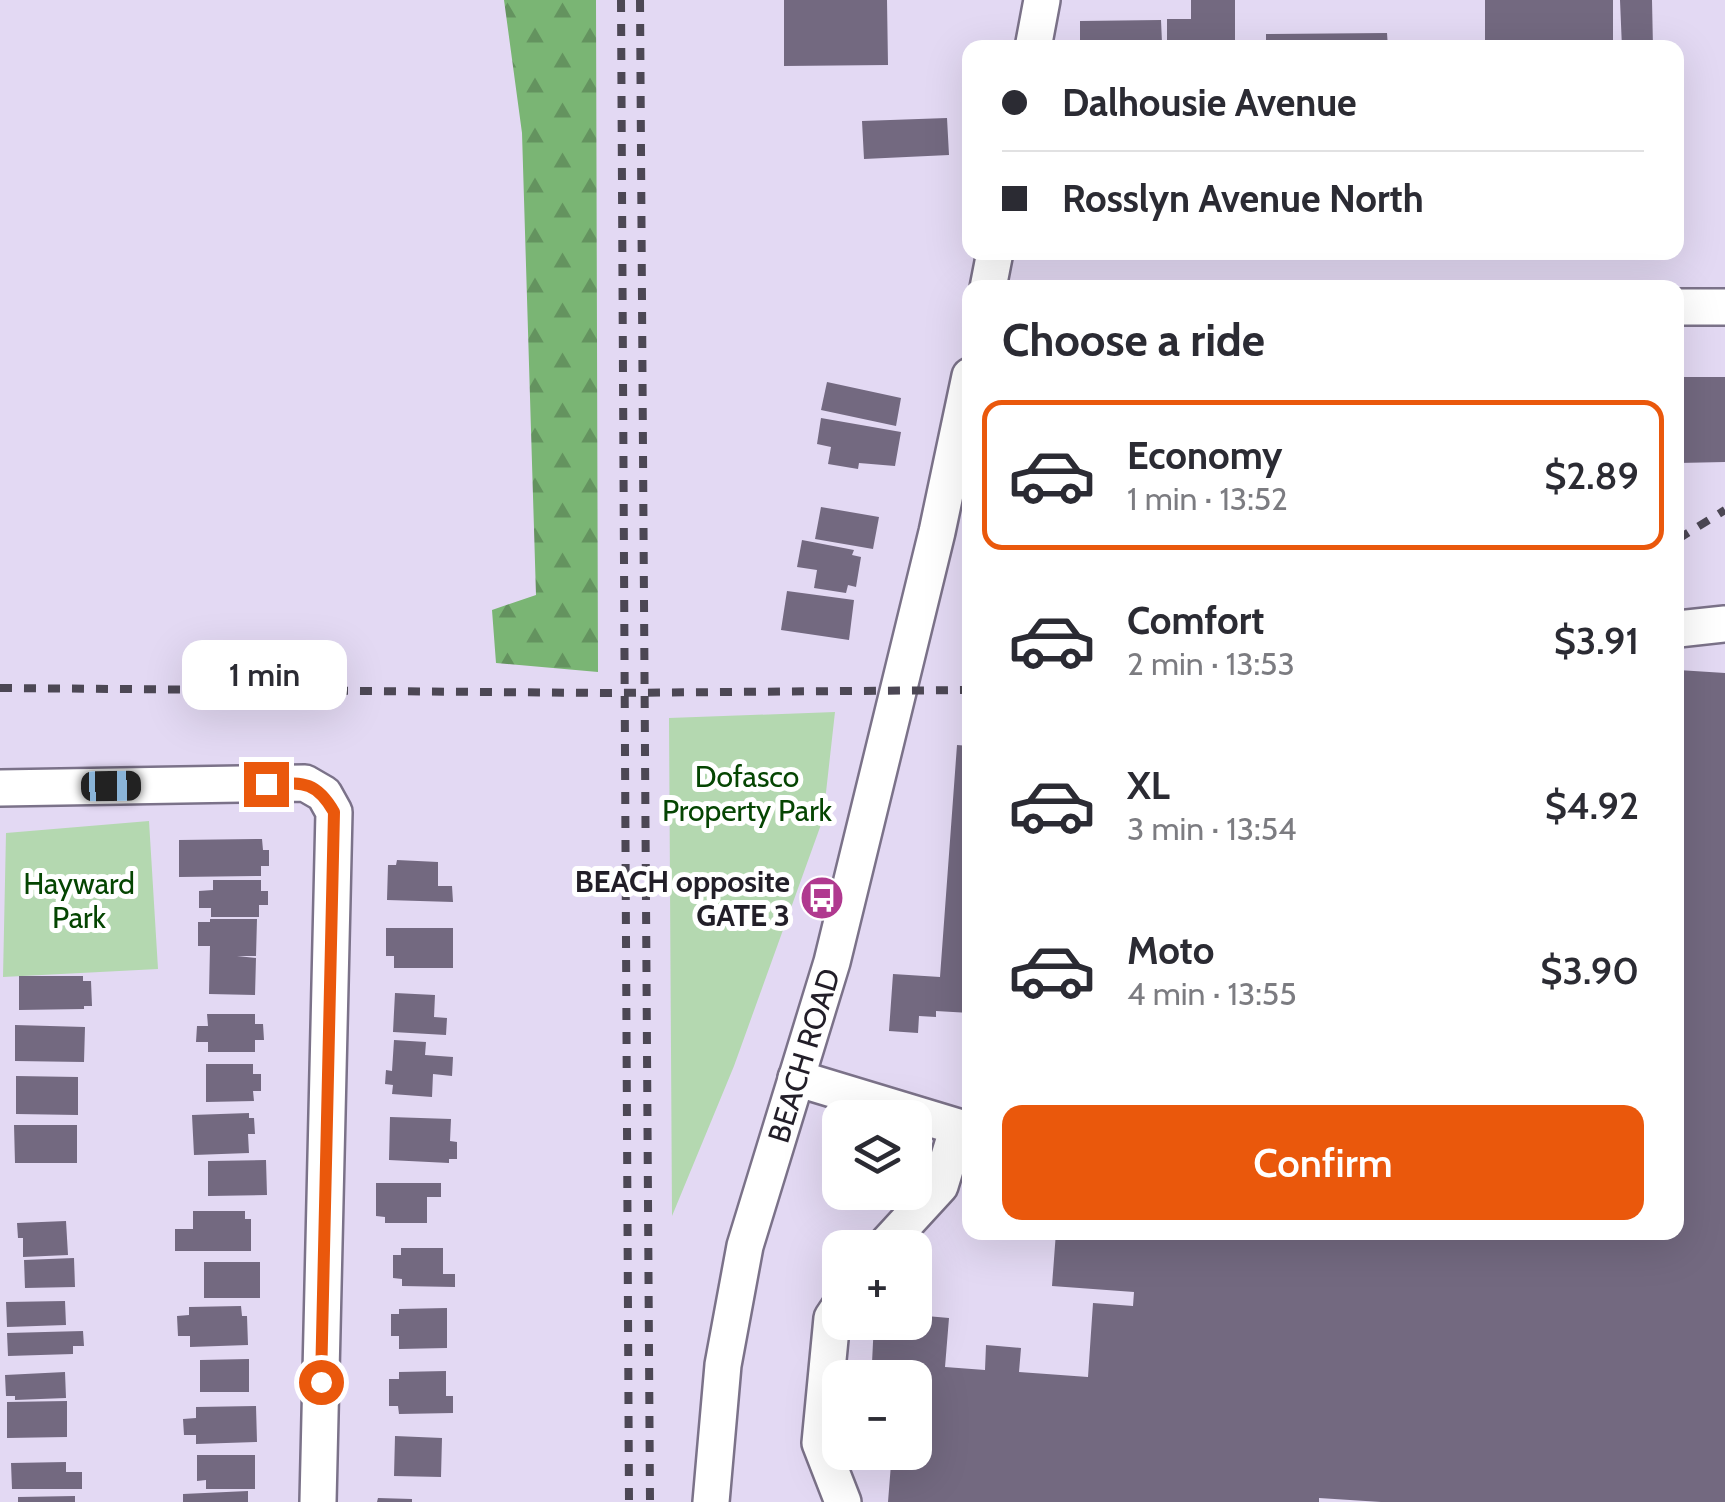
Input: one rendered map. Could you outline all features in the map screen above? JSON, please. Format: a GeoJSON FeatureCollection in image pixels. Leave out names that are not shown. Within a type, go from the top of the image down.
{"type":"FeatureCollection","features":[{"type":"Feature","properties":{"kind":"street"},"geometry":{"type":"LineString","coordinates":[[1034,40],[1042,0]]}},
{"type":"Feature","properties":{"kind":"street"},"geometry":{"type":"LineString","coordinates":[[1684,307],[1725,307]]}},
{"type":"Feature","properties":{"kind":"street","name":"BEACH ROAD"},"geometry":{"type":"LineString","coordinates":[[711,1502],[723,1365],[745,1246],[832,962],[962,414]]}},
{"type":"Feature","properties":{"kind":"street"},"geometry":{"type":"LineString","coordinates":[[1684,628],[1725,624]]}},
{"type":"Feature","properties":{"kind":"street"},"geometry":{"type":"LineString","coordinates":[[0,788],[306,783],[324,794],[334,812],[318,1502]]}},
{"type":"Feature","properties":{"kind":"street"},"geometry":{"type":"LineString","coordinates":[[796,1078],[962,1123]]}},
{"type":"Feature","properties":{"kind":"street"},"geometry":{"type":"LineString","coordinates":[[899,1230],[940,1186],[962,1129]]}},
{"type":"Feature","properties":{"kind":"street"},"geometry":{"type":"LineString","coordinates":[[830,1340],[820,1443],[843,1502]]}},
{"type":"Feature","properties":{"kind":"green space"},"geometry":{"type":"Polygon","coordinates":[[[504,0],[596,0],[598,672],[496,663],[492,610],[536,595],[522,133],[504,0]]]}},
{"type":"Feature","properties":{"kind":"green space","name":"Dofasco Property Park"},"geometry":{"type":"Polygon","coordinates":[[[835,712],[823,819],[734,1066],[672,1216],[669,718],[835,712]]]}},
{"type":"Feature","properties":{"kind":"green space","name":"Hayward Park"},"geometry":{"type":"Polygon","coordinates":[[[149,821],[158,969],[3,977],[6,833],[149,821]]]}},
{"type":"Feature","properties":{"kind":"building"},"geometry":{"type":"Polygon","coordinates":[[[784,0],[887,0],[888,65],[784,66],[784,0]]]}},
{"type":"Feature","properties":{"kind":"building"},"geometry":{"type":"Polygon","coordinates":[[[1191,0],[1235,0],[1235,40],[1167,40],[1167,19],[1191,19],[1191,0]]]}},
{"type":"Feature","properties":{"kind":"building"},"geometry":{"type":"Polygon","coordinates":[[[1485,0],[1613,0],[1613,40],[1485,40],[1485,0]]]}},
{"type":"Feature","properties":{"kind":"building"},"geometry":{"type":"Polygon","coordinates":[[[1620,0],[1652,0],[1653,40],[1622,40],[1620,0]]]}},
{"type":"Feature","properties":{"kind":"building"},"geometry":{"type":"Polygon","coordinates":[[[1161,20],[1162,40],[1080,40],[1080,21],[1161,20]]]}},
{"type":"Feature","properties":{"kind":"building"},"geometry":{"type":"Polygon","coordinates":[[[1387,33],[1387,40],[1266,40],[1266,34],[1387,33]]]}},
{"type":"Feature","properties":{"kind":"building"},"geometry":{"type":"Polygon","coordinates":[[[947,118],[949,155],[864,159],[862,121],[947,118]]]}},
{"type":"Feature","properties":{"kind":"building"},"geometry":{"type":"Polygon","coordinates":[[[1684,377],[1725,377],[1725,462],[1684,463],[1684,377]]]}},
{"type":"Feature","properties":{"kind":"building"},"geometry":{"type":"Polygon","coordinates":[[[827,382],[901,398],[896,426],[821,410],[827,382]]]}},
{"type":"Feature","properties":{"kind":"building"},"geometry":{"type":"Polygon","coordinates":[[[821,418],[901,432],[895,466],[859,463],[858,469],[828,464],[831,447],[817,444],[821,418]]]}},
{"type":"Feature","properties":{"kind":"building"},"geometry":{"type":"Polygon","coordinates":[[[821,507],[879,517],[873,549],[815,539],[821,507]]]}},
{"type":"Feature","properties":{"kind":"building"},"geometry":{"type":"Polygon","coordinates":[[[802,540],[854,550],[852,555],[861,557],[856,587],[848,585],[846,593],[814,588],[817,570],[797,567],[802,540]]]}},
{"type":"Feature","properties":{"kind":"building"},"geometry":{"type":"Polygon","coordinates":[[[787,591],[854,600],[849,640],[781,630],[787,591]]]}},
{"type":"Feature","properties":{"kind":"building"},"geometry":{"type":"Polygon","coordinates":[[[1684,670],[1725,673],[1725,1502],[1381,1502],[1319,1498],[1319,1502],[888,1502],[891,1470],[932,1470],[932,1360],[872,1360],[873,1340],[932,1340],[932,1316],[949,1318],[945,1367],[985,1370],[986,1345],[1021,1348],[1019,1372],[1088,1377],[1093,1303],[1133,1306],[1134,1292],[1052,1286],[1055,1240],[1684,1240],[1684,670]]]}},
{"type":"Feature","properties":{"kind":"building"},"geometry":{"type":"Polygon","coordinates":[[[957,745],[962,745],[962,1013],[936,1011],[936,1017],[919,1016],[918,1033],[889,1031],[893,974],[940,977],[957,745]]]}},
{"type":"Feature","properties":{"kind":"building"},"geometry":{"type":"Polygon","coordinates":[[[262,839],[263,850],[269,850],[269,866],[261,866],[261,876],[179,877],[179,840],[262,839]]]}},
{"type":"Feature","properties":{"kind":"building"},"geometry":{"type":"Polygon","coordinates":[[[397,860],[438,862],[438,886],[452,886],[453,902],[387,900],[388,865],[396,865],[397,860]]]}},
{"type":"Feature","properties":{"kind":"building"},"geometry":{"type":"Polygon","coordinates":[[[213,880],[261,880],[261,891],[268,891],[268,905],[259,905],[259,917],[211,917],[211,908],[199,908],[199,891],[213,890],[213,880]]]}},
{"type":"Feature","properties":{"kind":"building"},"geometry":{"type":"Polygon","coordinates":[[[257,919],[256,956],[237,956],[256,958],[255,995],[209,994],[210,946],[198,946],[198,922],[257,919]]]}},
{"type":"Feature","properties":{"kind":"building"},"geometry":{"type":"Polygon","coordinates":[[[386,928],[453,928],[453,968],[394,968],[394,956],[386,956],[386,928]]]}},
{"type":"Feature","properties":{"kind":"building"},"geometry":{"type":"Polygon","coordinates":[[[19,976],[83,976],[83,981],[91,981],[92,1006],[19,1010],[19,976]]]}},
{"type":"Feature","properties":{"kind":"building"},"geometry":{"type":"Polygon","coordinates":[[[395,993],[435,995],[434,1017],[447,1018],[446,1035],[393,1032],[395,993]]]}},
{"type":"Feature","properties":{"kind":"building"},"geometry":{"type":"Polygon","coordinates":[[[207,1014],[255,1014],[255,1024],[263,1024],[264,1040],[255,1040],[255,1052],[208,1052],[208,1042],[196,1042],[197,1026],[208,1026],[207,1014]]]}},
{"type":"Feature","properties":{"kind":"building"},"geometry":{"type":"Polygon","coordinates":[[[15,1025],[85,1027],[84,1062],[15,1061],[15,1025]]]}},
{"type":"Feature","properties":{"kind":"building"},"geometry":{"type":"Polygon","coordinates":[[[394,1040],[426,1042],[425,1055],[453,1057],[452,1076],[433,1074],[432,1097],[392,1094],[393,1085],[385,1084],[386,1070],[392,1071],[394,1040]]]}},
{"type":"Feature","properties":{"kind":"building"},"geometry":{"type":"Polygon","coordinates":[[[206,1064],[253,1064],[253,1074],[261,1074],[261,1091],[253,1091],[254,1101],[206,1102],[206,1064]]]}},
{"type":"Feature","properties":{"kind":"building"},"geometry":{"type":"Polygon","coordinates":[[[16,1076],[78,1077],[78,1115],[16,1114],[16,1076]]]}},
{"type":"Feature","properties":{"kind":"building"},"geometry":{"type":"Polygon","coordinates":[[[249,1113],[249,1118],[254,1118],[255,1134],[248,1134],[249,1153],[194,1155],[192,1115],[249,1113]]]}},
{"type":"Feature","properties":{"kind":"building"},"geometry":{"type":"Polygon","coordinates":[[[390,1117],[451,1119],[450,1141],[457,1142],[457,1159],[449,1159],[449,1163],[389,1160],[390,1117]]]}},
{"type":"Feature","properties":{"kind":"building"},"geometry":{"type":"Polygon","coordinates":[[[14,1125],[77,1125],[77,1163],[15,1163],[14,1125]]]}},
{"type":"Feature","properties":{"kind":"building"},"geometry":{"type":"Polygon","coordinates":[[[266,1160],[267,1195],[208,1196],[208,1161],[266,1160]]]}},
{"type":"Feature","properties":{"kind":"building"},"geometry":{"type":"Polygon","coordinates":[[[376,1183],[441,1183],[441,1197],[427,1197],[427,1223],[385,1223],[385,1217],[376,1216],[376,1183]]]}},
{"type":"Feature","properties":{"kind":"building"},"geometry":{"type":"Polygon","coordinates":[[[193,1211],[245,1211],[245,1219],[251,1219],[251,1251],[175,1251],[175,1229],[193,1229],[193,1211]]]}},
{"type":"Feature","properties":{"kind":"building"},"geometry":{"type":"Polygon","coordinates":[[[66,1221],[68,1255],[23,1257],[23,1238],[18,1238],[17,1223],[66,1221]]]}},
{"type":"Feature","properties":{"kind":"building"},"geometry":{"type":"Polygon","coordinates":[[[401,1248],[443,1248],[443,1274],[455,1274],[455,1287],[402,1286],[402,1279],[393,1278],[393,1255],[401,1255],[401,1248]]]}},
{"type":"Feature","properties":{"kind":"building"},"geometry":{"type":"Polygon","coordinates":[[[74,1258],[75,1287],[25,1288],[24,1260],[74,1258]]]}},
{"type":"Feature","properties":{"kind":"building"},"geometry":{"type":"Polygon","coordinates":[[[204,1262],[260,1262],[260,1298],[204,1298],[204,1262]]]}},
{"type":"Feature","properties":{"kind":"building"},"geometry":{"type":"Polygon","coordinates":[[[65,1301],[66,1325],[7,1327],[6,1302],[65,1301]]]}},
{"type":"Feature","properties":{"kind":"building"},"geometry":{"type":"Polygon","coordinates":[[[241,1306],[242,1316],[247,1316],[248,1345],[190,1347],[190,1336],[178,1336],[177,1316],[189,1315],[189,1307],[241,1306]]]}},
{"type":"Feature","properties":{"kind":"building"},"geometry":{"type":"Polygon","coordinates":[[[447,1308],[447,1348],[399,1349],[399,1336],[391,1336],[391,1314],[399,1314],[399,1309],[447,1308]]]}},
{"type":"Feature","properties":{"kind":"building"},"geometry":{"type":"Polygon","coordinates":[[[83,1331],[84,1346],[73,1346],[73,1354],[8,1356],[7,1333],[83,1331]]]}},
{"type":"Feature","properties":{"kind":"building"},"geometry":{"type":"Polygon","coordinates":[[[249,1359],[249,1392],[200,1392],[200,1360],[249,1359]]]}},
{"type":"Feature","properties":{"kind":"building"},"geometry":{"type":"Polygon","coordinates":[[[446,1371],[446,1396],[453,1396],[453,1413],[399,1414],[398,1406],[389,1406],[389,1379],[399,1379],[399,1372],[446,1371]]]}},
{"type":"Feature","properties":{"kind":"building"},"geometry":{"type":"Polygon","coordinates":[[[65,1372],[66,1398],[15,1400],[15,1396],[6,1396],[5,1375],[65,1372]]]}},
{"type":"Feature","properties":{"kind":"building"},"geometry":{"type":"Polygon","coordinates":[[[67,1401],[67,1437],[7,1438],[7,1402],[67,1401]]]}},
{"type":"Feature","properties":{"kind":"building"},"geometry":{"type":"Polygon","coordinates":[[[256,1406],[257,1442],[196,1444],[196,1435],[184,1435],[183,1419],[196,1418],[196,1407],[256,1406]]]}},
{"type":"Feature","properties":{"kind":"building"},"geometry":{"type":"Polygon","coordinates":[[[395,1436],[442,1438],[441,1477],[394,1476],[395,1436]]]}},
{"type":"Feature","properties":{"kind":"building"},"geometry":{"type":"Polygon","coordinates":[[[197,1455],[255,1455],[255,1489],[206,1489],[206,1480],[197,1481],[197,1455]]]}},
{"type":"Feature","properties":{"kind":"building"},"geometry":{"type":"Polygon","coordinates":[[[66,1462],[66,1472],[82,1472],[82,1489],[12,1489],[11,1463],[66,1462]]]}},
{"type":"Feature","properties":{"kind":"building"},"geometry":{"type":"Polygon","coordinates":[[[248,1491],[248,1502],[183,1502],[183,1494],[248,1491]]]}},
{"type":"Feature","properties":{"kind":"building"},"geometry":{"type":"Polygon","coordinates":[[[75,1496],[75,1502],[18,1502],[18,1497],[75,1496]]]}},
{"type":"Feature","properties":{"kind":"building"},"geometry":{"type":"Polygon","coordinates":[[[378,1498],[412,1499],[412,1502],[377,1502],[378,1498]]]}},
{"type":"Feature","properties":{"kind":"railway"},"geometry":{"type":"LineString","coordinates":[[621,0],[629,1502]]}},
{"type":"Feature","properties":{"kind":"railway"},"geometry":{"type":"LineString","coordinates":[[640,0],[650,1502]]}},
{"type":"Feature","properties":{"kind":"railway"},"geometry":{"type":"LineString","coordinates":[[1684,535],[1725,510]]}},
{"type":"Feature","properties":{"kind":"railway"},"geometry":{"type":"LineString","coordinates":[[0,688],[607,693],[962,690]]}},
{"type":"Feature","properties":{"kind":"place","name":"BEACH opposite GATE 3"},"geometry":{"type":"Point","coordinates":[822,898]}},
{"type":"Feature","properties":{"kind":"route"},"geometry":{"type":"LineString","coordinates":[[266,784],[306,783],[324,794],[334,812],[321,1382]]}}]}
